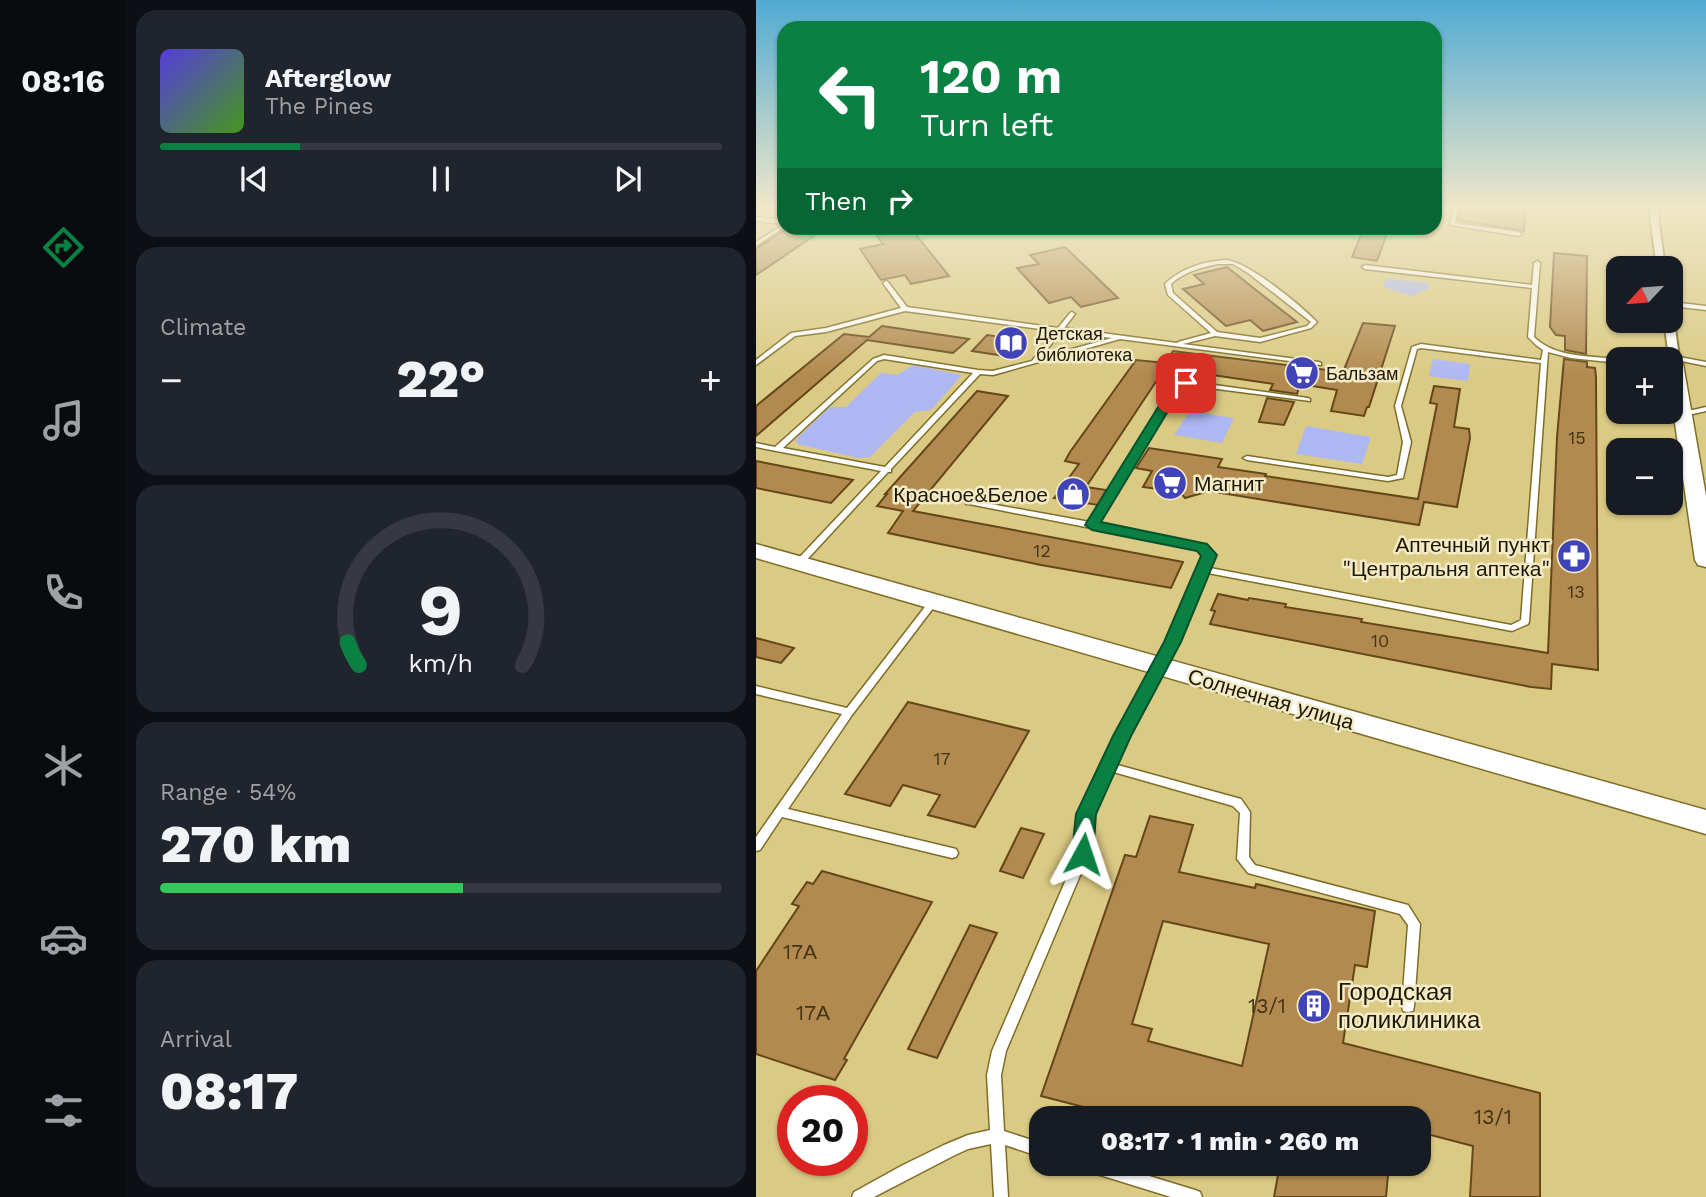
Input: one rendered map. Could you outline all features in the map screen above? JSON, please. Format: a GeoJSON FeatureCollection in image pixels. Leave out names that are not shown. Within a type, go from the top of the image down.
{"type":"FeatureCollection","features":[{"type":"Feature","properties":{"kind":"street"},"geometry":{"type":"LineString","coordinates":[[1683,416],[1706,560]]}},
{"type":"Feature","properties":{"kind":"street","name":"Солнечная улица"},"geometry":{"type":"LineString","coordinates":[[756,551],[1706,822]]}},
{"type":"Feature","properties":{"kind":"lane"},"geometry":{"type":"LineString","coordinates":[[1214,334],[1170,294],[1168,284],[1182,272],[1215,264]]}},
{"type":"Feature","properties":{"kind":"lane"},"geometry":{"type":"LineString","coordinates":[[1175,345],[1214,334],[1260,340],[1309,327],[1314,322],[1239,265],[1233,264]]}},
{"type":"Feature","properties":{"kind":"lane"},"geometry":{"type":"LineString","coordinates":[[1537,264],[1531,337],[1545,351],[1606,359]]}},
{"type":"Feature","properties":{"kind":"lane"},"geometry":{"type":"LineString","coordinates":[[1365,267],[1535,287]]}},
{"type":"Feature","properties":{"kind":"lane"},"geometry":{"type":"LineString","coordinates":[[886,284],[905,309]]}},
{"type":"Feature","properties":{"kind":"lane"},"geometry":{"type":"LineString","coordinates":[[1684,305],[1706,308]]}},
{"type":"Feature","properties":{"kind":"lane"},"geometry":{"type":"LineString","coordinates":[[756,363],[793,334],[826,330],[905,309],[1319,364]]}},
{"type":"Feature","properties":{"kind":"lane"},"geometry":{"type":"LineString","coordinates":[[1034,362],[1072,314]]}},
{"type":"Feature","properties":{"kind":"lane"},"geometry":{"type":"LineString","coordinates":[[777,449],[875,360],[884,357],[993,373],[1122,337]]}},
{"type":"Feature","properties":{"kind":"lane"},"geometry":{"type":"LineString","coordinates":[[1247,458],[1388,479],[1400,476],[1407,442],[1398,406],[1414,348],[1421,346],[1545,362]]}},
{"type":"Feature","properties":{"kind":"lane"},"geometry":{"type":"LineString","coordinates":[[1205,570],[1511,628],[1525,622],[1545,351]]}},
{"type":"Feature","properties":{"kind":"lane"},"geometry":{"type":"LineString","coordinates":[[1683,365],[1706,364]]}},
{"type":"Feature","properties":{"kind":"lane"},"geometry":{"type":"LineString","coordinates":[[799,563],[978,372]]}},
{"type":"Feature","properties":{"kind":"lane"},"geometry":{"type":"LineString","coordinates":[[1092,525],[1177,385],[1186,383],[1308,400]]}},
{"type":"Feature","properties":{"kind":"lane"},"geometry":{"type":"LineString","coordinates":[[1683,410],[1693,412],[1706,409]]}},
{"type":"Feature","properties":{"kind":"lane"},"geometry":{"type":"LineString","coordinates":[[756,445],[888,470]]}},
{"type":"Feature","properties":{"kind":"lane"},"geometry":{"type":"LineString","coordinates":[[969,502],[1201,547],[1209,555],[1205,570],[1107,766],[1086,814],[1083,854],[999,1051],[994,1075],[1001,1197]]}},
{"type":"Feature","properties":{"kind":"lane"},"geometry":{"type":"LineString","coordinates":[[756,846],[849,712],[934,601]]}},
{"type":"Feature","properties":{"kind":"lane"},"geometry":{"type":"LineString","coordinates":[[756,690],[849,712]]}},
{"type":"Feature","properties":{"kind":"lane"},"geometry":{"type":"LineString","coordinates":[[1107,766],[1237,802],[1245,812],[1243,859],[1251,869],[1404,909],[1415,924],[1408,1006]]}},
{"type":"Feature","properties":{"kind":"lane"},"geometry":{"type":"LineString","coordinates":[[780,812],[952,853]]}},
{"type":"Feature","properties":{"kind":"lane"},"geometry":{"type":"LineString","coordinates":[[859,1197],[954,1148],[998,1136],[1029,1146]]}},
{"type":"Feature","properties":{"kind":"lane"},"geometry":{"type":"LineString","coordinates":[[1126,1176],[1195,1197]]}},
{"type":"Feature","properties":{"kind":"shaded area"},"geometry":{"type":"Polygon","coordinates":[[[1386,278],[1429,283],[1428,289],[1411,296],[1383,287],[1386,278]]]}},
{"type":"Feature","properties":{"kind":"shaded area"},"geometry":{"type":"Polygon","coordinates":[[[1433,359],[1470,364],[1468,381],[1429,376],[1433,359]]]}},
{"type":"Feature","properties":{"kind":"shaded area"},"geometry":{"type":"Polygon","coordinates":[[[913,365],[962,375],[931,410],[915,412],[870,457],[858,458],[797,444],[796,439],[830,407],[846,407],[881,373],[897,375],[913,365]]]}},
{"type":"Feature","properties":{"kind":"shaded area"},"geometry":{"type":"Polygon","coordinates":[[[1190,411],[1234,418],[1222,443],[1174,435],[1190,411]]]}},
{"type":"Feature","properties":{"kind":"shaded area"},"geometry":{"type":"Polygon","coordinates":[[[1306,426],[1371,437],[1362,464],[1296,454],[1306,426]]]}},
{"type":"Feature","properties":{"kind":"building"},"geometry":{"type":"Polygon","coordinates":[[[756,264],[772,264],[756,275],[756,264]]]}},
{"type":"Feature","properties":{"kind":"building"},"geometry":{"type":"Polygon","coordinates":[[[870,264],[939,264],[949,276],[911,284],[905,275],[881,280],[870,264]]]}},
{"type":"Feature","properties":{"kind":"building"},"geometry":{"type":"Polygon","coordinates":[[[1039,264],[1083,264],[1118,298],[1081,307],[1071,297],[1049,303],[1017,268],[1039,264]]]}},
{"type":"Feature","properties":{"kind":"building"},"geometry":{"type":"Polygon","coordinates":[[[1553,264],[1587,264],[1586,354],[1565,350],[1565,336],[1556,335],[1550,327],[1553,264]]]}},
{"type":"Feature","properties":{"kind":"building"},"geometry":{"type":"Polygon","coordinates":[[[1227,267],[1297,322],[1263,331],[1250,320],[1226,326],[1183,289],[1204,284],[1194,275],[1227,267]]]}},
{"type":"Feature","properties":{"kind":"building"},"geometry":{"type":"Polygon","coordinates":[[[1363,323],[1395,326],[1364,416],[1331,411],[1337,390],[1300,384],[1297,394],[1270,390],[1273,384],[1165,368],[1086,487],[1106,490],[1098,505],[1054,498],[1079,464],[1065,461],[1070,452],[1136,360],[1166,363],[1173,351],[1343,372],[1363,323]]]}},
{"type":"Feature","properties":{"kind":"building"},"geometry":{"type":"Polygon","coordinates":[[[882,326],[969,339],[953,353],[867,340],[756,436],[756,406],[844,334],[869,337],[882,326]]]}},
{"type":"Feature","properties":{"kind":"building"},"geometry":{"type":"Polygon","coordinates":[[[987,335],[1019,340],[1004,356],[972,351],[987,335]]]}},
{"type":"Feature","properties":{"kind":"building"},"geometry":{"type":"Polygon","coordinates":[[[1564,359],[1587,362],[1587,367],[1595,368],[1596,377],[1598,670],[1552,664],[1551,689],[1531,687],[1210,624],[1215,611],[1211,610],[1218,594],[1286,604],[1285,607],[1362,619],[1361,622],[1548,653],[1557,437],[1564,359]]]}},
{"type":"Feature","properties":{"kind":"building"},"geometry":{"type":"Polygon","coordinates":[[[1434,386],[1460,389],[1454,427],[1469,429],[1470,438],[1457,507],[1424,502],[1419,525],[1209,491],[1185,498],[1180,492],[1143,487],[1152,471],[1136,468],[1149,448],[1222,459],[1218,467],[1266,474],[1265,476],[1418,499],[1437,404],[1430,403],[1434,386]]]}},
{"type":"Feature","properties":{"kind":"building"},"geometry":{"type":"Polygon","coordinates":[[[977,391],[1008,396],[913,511],[1183,562],[1171,588],[1041,565],[888,533],[903,511],[877,506],[977,391]]]}},
{"type":"Feature","properties":{"kind":"building"},"geometry":{"type":"Polygon","coordinates":[[[1267,398],[1294,402],[1284,425],[1259,422],[1267,398]]]}},
{"type":"Feature","properties":{"kind":"building"},"geometry":{"type":"Polygon","coordinates":[[[756,461],[853,480],[831,503],[756,488],[756,461]]]}},
{"type":"Feature","properties":{"kind":"building"},"geometry":{"type":"Polygon","coordinates":[[[756,638],[794,648],[781,663],[756,657],[756,638]]]}},
{"type":"Feature","properties":{"kind":"building"},"geometry":{"type":"Polygon","coordinates":[[[908,702],[1029,731],[975,827],[928,815],[940,795],[903,785],[890,806],[845,794],[908,702]]]}},
{"type":"Feature","properties":{"kind":"building"},"geometry":{"type":"Polygon","coordinates":[[[1150,816],[1193,825],[1179,872],[1255,888],[1256,884],[1375,911],[1367,967],[1355,965],[1343,1043],[1540,1093],[1540,1197],[1470,1197],[1473,1146],[1431,1135],[1431,1106],[1080,1106],[1041,1096],[1125,855],[1136,857],[1150,816]],[[1163,921],[1132,1024],[1152,1029],[1148,1041],[1242,1066],[1269,944],[1163,921]]]}},
{"type":"Feature","properties":{"kind":"building"},"geometry":{"type":"Polygon","coordinates":[[[1021,828],[1044,834],[1023,878],[1000,871],[1021,828]]]}},
{"type":"Feature","properties":{"kind":"building"},"geometry":{"type":"Polygon","coordinates":[[[822,871],[932,902],[844,1059],[847,1060],[835,1080],[756,1054],[756,971],[799,906],[792,904],[807,882],[813,884],[822,871]]]}},
{"type":"Feature","properties":{"kind":"building"},"geometry":{"type":"Polygon","coordinates":[[[970,925],[997,933],[937,1058],[908,1049],[970,925]]]}},
{"type":"Feature","properties":{"kind":"building"},"geometry":{"type":"Polygon","coordinates":[[[1278,1176],[1388,1176],[1386,1197],[1274,1197],[1278,1176]]]}},
{"type":"Feature","properties":{"kind":"place","name":"Детская библиотека"},"geometry":{"type":"Point","coordinates":[1011,343]}},
{"type":"Feature","properties":{"kind":"place","name":"Бальзам"},"geometry":{"type":"Point","coordinates":[1302,373]}},
{"type":"Feature","properties":{"kind":"place","name":"Магнит"},"geometry":{"type":"Point","coordinates":[1170,483]}},
{"type":"Feature","properties":{"kind":"place","name":"Красное&Белое"},"geometry":{"type":"Point","coordinates":[1073,494]}},
{"type":"Feature","properties":{"kind":"place","name":"Аптечный пункт \"Центральня аптека\""},"geometry":{"type":"Point","coordinates":[1574,556]}},
{"type":"Feature","properties":{"kind":"place","name":"Городская поликлиника"},"geometry":{"type":"Point","coordinates":[1314,1006]}},
{"type":"Feature","properties":{"kind":"route"},"geometry":{"type":"LineString","coordinates":[[1083,854],[1086,814],[1107,766],[1172,642],[1205,570],[1209,555],[1201,547],[1092,525],[1177,385],[1186,383]]}}]}
